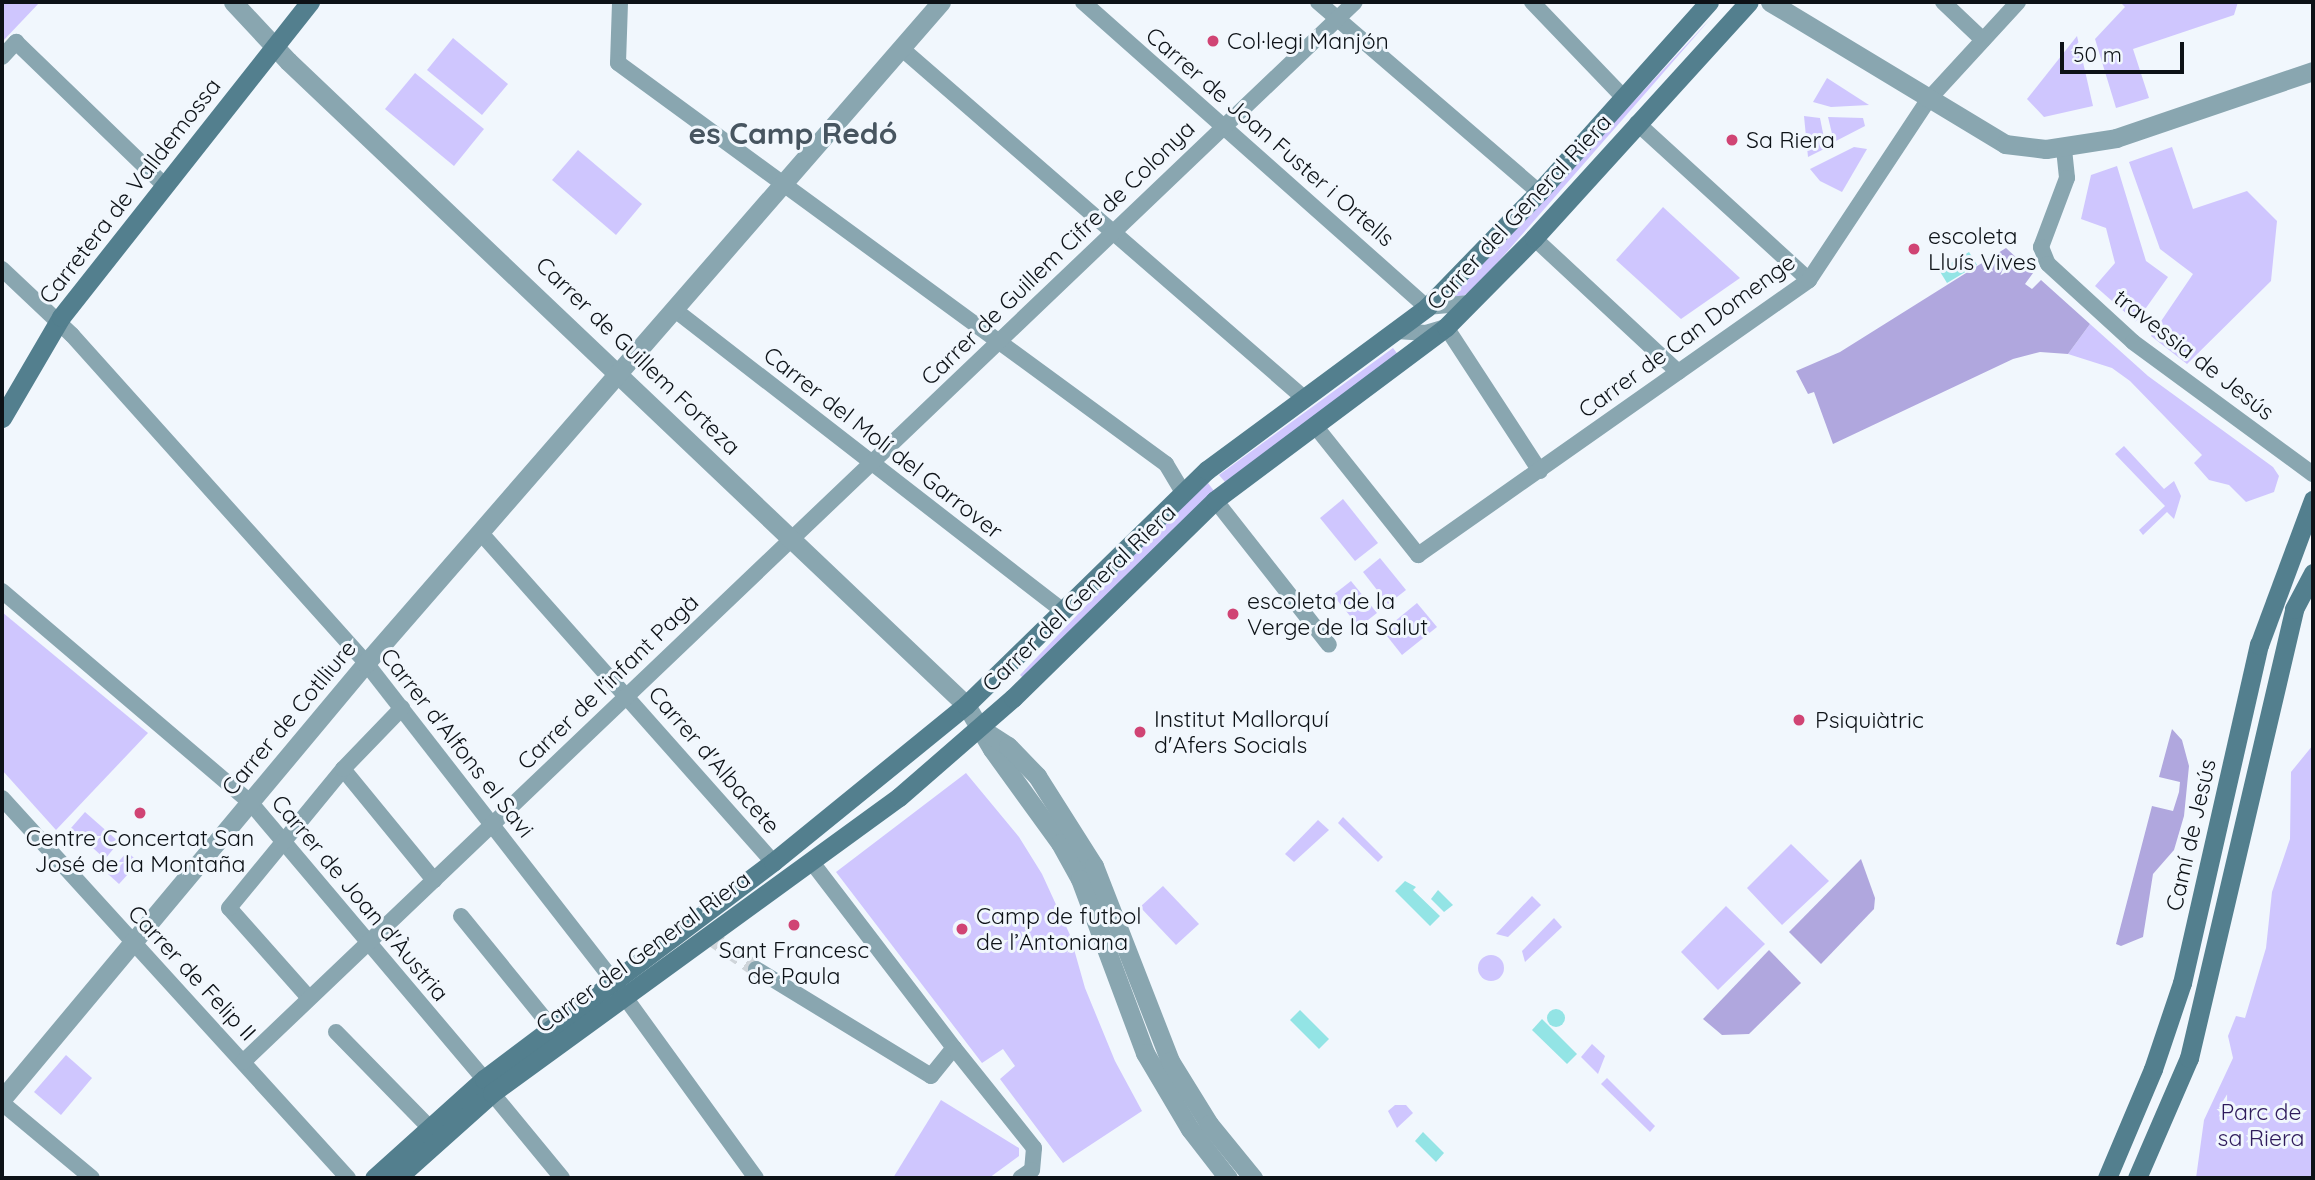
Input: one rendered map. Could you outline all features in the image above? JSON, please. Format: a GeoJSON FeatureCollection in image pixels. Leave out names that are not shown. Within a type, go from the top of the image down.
{"type":"FeatureCollection","features":[{"type":"Feature","properties":{"kind":"main road","name":"Carretera de Valldemossa"},"geometry":{"type":"LineString","coordinates":[[2,418],[58,322],[310,2]]}},
{"type":"Feature","properties":{"kind":"main road","name":"Carrer del General Riera"},"geometry":{"type":"LineString","coordinates":[[374,1178],[428,1126],[488,1086],[618,988],[966,705],[1182,491],[1427,307],[1539,192],[1622,96],[1709,2]]}},
{"type":"Feature","properties":{"kind":"main road","name":"Carrer del General Riera"},"geometry":{"type":"LineString","coordinates":[[397,1178],[488,1086],[552,1028],[618,988],[811,861],[898,797],[979,727],[1215,500],[1316,427],[1446,327],[1534,238],[1749,2]]}},
{"type":"Feature","properties":{"kind":"main road","name":"Camí de Jesús"},"geometry":{"type":"LineString","coordinates":[[2107,1178],[2153,1069],[2182,984],[2259,645],[2313,500]]}},
{"type":"Feature","properties":{"kind":"main road"},"geometry":{"type":"LineString","coordinates":[[2137,1178],[2189,1058],[2294,609],[2313,573]]}},
{"type":"Feature","properties":{"kind":"street","name":"Carrer de Guillem Forteza"},"geometry":{"type":"LineString","coordinates":[[233,2],[288,61],[966,705],[1060,843],[1080,879],[1145,1053],[1185,1121],[1228,1178]]}},
{"type":"Feature","properties":{"kind":"street"},"geometry":{"type":"LineString","coordinates":[[620,2],[618,63],[786,182],[1166,464],[1182,491]]}},
{"type":"Feature","properties":{"kind":"street","name":"Carrer de Cotlliure"},"geometry":{"type":"LineString","coordinates":[[2,1101],[366,663],[941,2]]}},
{"type":"Feature","properties":{"kind":"street","name":"Carrer de Joan Fuster i Ortells"},"geometry":{"type":"LineString","coordinates":[[1083,2],[1427,307]]}},
{"type":"Feature","properties":{"kind":"street"},"geometry":{"type":"LineString","coordinates":[[1318,2],[1539,192]]}},
{"type":"Feature","properties":{"kind":"street","name":"Carrer de Guillem Cifre de Colonya"},"geometry":{"type":"LineString","coordinates":[[792,538],[1356,2]]}},
{"type":"Feature","properties":{"kind":"street"},"geometry":{"type":"LineString","coordinates":[[1532,2],[1622,96]]}},
{"type":"Feature","properties":{"kind":"street"},"geometry":{"type":"LineString","coordinates":[[1770,2],[1928,100],[2005,144],[2064,149],[2116,138],[2313,71]]}},
{"type":"Feature","properties":{"kind":"street"},"geometry":{"type":"LineString","coordinates":[[1943,2],[1983,40]]}},
{"type":"Feature","properties":{"kind":"street","name":"Carrer de Can Domenge"},"geometry":{"type":"LineString","coordinates":[[1316,427],[1418,555],[1809,280],[1928,100],[2018,2]]}},
{"type":"Feature","properties":{"kind":"street"},"geometry":{"type":"LineString","coordinates":[[2,57],[16,42],[165,186]]}},
{"type":"Feature","properties":{"kind":"street"},"geometry":{"type":"LineString","coordinates":[[901,48],[1305,398]]}},
{"type":"Feature","properties":{"kind":"street"},"geometry":{"type":"LineString","coordinates":[[1637,123],[1809,280]]}},
{"type":"Feature","properties":{"kind":"street","name":"travessia de Jesús"},"geometry":{"type":"LineString","coordinates":[[2064,149],[2067,178],[2041,247],[2048,264],[2133,342],[2313,474]]}},
{"type":"Feature","properties":{"kind":"street"},"geometry":{"type":"LineString","coordinates":[[1534,238],[1678,372]]}},
{"type":"Feature","properties":{"kind":"street","name":"Carrer d'Alfons el Savi"},"geometry":{"type":"LineString","coordinates":[[2,269],[58,322],[366,663],[618,988],[756,1178]]}},
{"type":"Feature","properties":{"kind":"street"},"geometry":{"type":"LineString","coordinates":[[1427,307],[1470,303]]}},
{"type":"Feature","properties":{"kind":"street","name":"Carrer del Molí del Garrover"},"geometry":{"type":"LineString","coordinates":[[675,310],[869,464],[1063,611]]}},
{"type":"Feature","properties":{"kind":"street"},"geometry":{"type":"LineString","coordinates":[[1397,331],[1426,333],[1446,327],[1540,471]]}},
{"type":"Feature","properties":{"kind":"street"},"geometry":{"type":"LineString","coordinates":[[1215,500],[1329,645]]}},
{"type":"Feature","properties":{"kind":"street","name":"Carrer d'Albacete"},"geometry":{"type":"LineString","coordinates":[[480,532],[773,862]]}},
{"type":"Feature","properties":{"kind":"street","name":"Carrer de l'infant Pagà"},"geometry":{"type":"LineString","coordinates":[[243,1062],[792,538]]}},
{"type":"Feature","properties":{"kind":"street","name":"Carrer de Joan d'Àustria"},"geometry":{"type":"LineString","coordinates":[[2,591],[250,802],[562,1178]]}},
{"type":"Feature","properties":{"kind":"street"},"geometry":{"type":"LineString","coordinates":[[309,998],[229,908],[343,769],[402,708]]}},
{"type":"Feature","properties":{"kind":"street"},"geometry":{"type":"LineString","coordinates":[[979,727],[1008,746],[1037,776],[1094,866],[1170,1062],[1209,1124],[1253,1178]]}},
{"type":"Feature","properties":{"kind":"street"},"geometry":{"type":"LineString","coordinates":[[343,769],[434,880]]}},
{"type":"Feature","properties":{"kind":"street","name":"Carrer de Felip II"},"geometry":{"type":"LineString","coordinates":[[2,798],[348,1178]]}},
{"type":"Feature","properties":{"kind":"street"},"geometry":{"type":"LineString","coordinates":[[811,861],[1034,1148],[1032,1170],[1020,1178]]}},
{"type":"Feature","properties":{"kind":"street"},"geometry":{"type":"LineString","coordinates":[[461,916],[552,1028]]}},
{"type":"Feature","properties":{"kind":"street"},"geometry":{"type":"LineString","coordinates":[[756,969],[931,1076],[954,1048]]}},
{"type":"Feature","properties":{"kind":"street"},"geometry":{"type":"LineString","coordinates":[[336,1032],[428,1126]]}},
{"type":"Feature","properties":{"kind":"street"},"geometry":{"type":"LineString","coordinates":[[2,1101],[92,1178]]}},
{"type":"Feature","properties":{"kind":"green space"},"geometry":{"type":"Polygon","coordinates":[[[2,2],[40,2],[2,42],[2,2]]]}},
{"type":"Feature","properties":{"kind":"green space"},"geometry":{"type":"Polygon","coordinates":[[[2120,2],[2238,2],[2234,15],[2133,49],[2149,98],[2116,108],[2095,39],[2125,7],[2120,2]]]}},
{"type":"Feature","properties":{"kind":"green space"},"geometry":{"type":"Polygon","coordinates":[[[1712,17],[1478,285],[1458,300],[1452,297],[1712,17]]]}},
{"type":"Feature","properties":{"kind":"green space"},"geometry":{"type":"Polygon","coordinates":[[[2077,36],[2093,106],[2044,117],[2027,99],[2077,36]]]}},
{"type":"Feature","properties":{"kind":"green space"},"geometry":{"type":"Polygon","coordinates":[[[453,38],[508,84],[482,115],[427,70],[453,38]]]}},
{"type":"Feature","properties":{"kind":"green space"},"geometry":{"type":"Polygon","coordinates":[[[415,73],[484,129],[454,166],[385,109],[415,73]]]}},
{"type":"Feature","properties":{"kind":"green space"},"geometry":{"type":"Polygon","coordinates":[[[1827,78],[1869,105],[1831,107],[1813,102],[1827,78]]]}},
{"type":"Feature","properties":{"kind":"green space"},"geometry":{"type":"Polygon","coordinates":[[[1804,116],[1820,118],[1826,148],[1808,157],[1804,116]]]}},
{"type":"Feature","properties":{"kind":"green space"},"geometry":{"type":"Polygon","coordinates":[[[1828,117],[1863,118],[1865,126],[1834,142],[1828,117]]]}},
{"type":"Feature","properties":{"kind":"green space"},"geometry":{"type":"Polygon","coordinates":[[[1854,147],[1867,149],[1842,192],[1820,181],[1810,169],[1854,147]]]}},
{"type":"Feature","properties":{"kind":"green space"},"geometry":{"type":"Polygon","coordinates":[[[2172,147],[2193,209],[2247,191],[2277,221],[2271,281],[2187,364],[2151,336],[2193,274],[2160,249],[2129,162],[2172,147]]]}},
{"type":"Feature","properties":{"kind":"green space"},"geometry":{"type":"Polygon","coordinates":[[[578,150],[642,204],[616,235],[552,180],[578,150]]]}},
{"type":"Feature","properties":{"kind":"green space"},"geometry":{"type":"Polygon","coordinates":[[[2117,166],[2146,261],[2168,277],[2136,322],[2095,286],[2115,263],[2106,228],[2081,219],[2091,175],[2117,166]]]}},
{"type":"Feature","properties":{"kind":"green space"},"geometry":{"type":"Polygon","coordinates":[[[1663,207],[1740,278],[1681,319],[1616,260],[1663,207]]]}},
{"type":"Feature","properties":{"kind":"green space"},"geometry":{"type":"Polygon","coordinates":[[[2090,324],[2148,376],[2273,467],[2279,476],[2274,492],[2246,502],[2229,485],[2209,480],[2194,463],[2202,455],[2130,381],[2112,368],[2068,354],[2090,324]]]}},
{"type":"Feature","properties":{"kind":"green space"},"geometry":{"type":"Polygon","coordinates":[[[1393,348],[1399,356],[1225,482],[1219,475],[1393,348]]]}},
{"type":"Feature","properties":{"kind":"green space"},"geometry":{"type":"Polygon","coordinates":[[[2124,446],[2164,489],[2174,481],[2181,496],[2174,519],[2167,512],[2143,535],[2139,530],[2165,506],[2115,454],[2124,446]]]}},
{"type":"Feature","properties":{"kind":"green space"},"geometry":{"type":"Polygon","coordinates":[[[1208,483],[1214,491],[1023,678],[1020,675],[1156,532],[1208,483]]]}},
{"type":"Feature","properties":{"kind":"green space"},"geometry":{"type":"Polygon","coordinates":[[[1343,499],[1378,543],[1355,561],[1320,518],[1343,499]]]}},
{"type":"Feature","properties":{"kind":"green space"},"geometry":{"type":"Polygon","coordinates":[[[1380,558],[1406,590],[1388,604],[1363,572],[1380,558]]]}},
{"type":"Feature","properties":{"kind":"green space"},"geometry":{"type":"Polygon","coordinates":[[[1351,581],[1377,613],[1359,627],[1333,595],[1351,581]]]}},
{"type":"Feature","properties":{"kind":"green space"},"geometry":{"type":"Polygon","coordinates":[[[1417,603],[1437,627],[1402,655],[1383,631],[1417,603]]]}},
{"type":"Feature","properties":{"kind":"green space"},"geometry":{"type":"Polygon","coordinates":[[[2,612],[148,733],[56,830],[2,770],[2,612]]]}},
{"type":"Feature","properties":{"kind":"green space","name":"Parc de sa Riera"},"geometry":{"type":"Polygon","coordinates":[[[2313,745],[2313,1178],[2196,1178],[2204,1120],[2233,1058],[2228,1036],[2236,1016],[2245,1018],[2266,948],[2272,892],[2290,839],[2291,772],[2313,745]]]}},
{"type":"Feature","properties":{"kind":"green space"},"geometry":{"type":"Polygon","coordinates":[[[966,773],[1019,837],[1042,874],[1070,935],[1085,988],[1115,1061],[1142,1111],[1063,1163],[1000,1079],[1015,1066],[1003,1049],[982,1063],[836,872],[966,773]]]}},
{"type":"Feature","properties":{"kind":"green space"},"geometry":{"type":"Polygon","coordinates":[[[85,812],[119,842],[105,859],[71,828],[85,812]]]}},
{"type":"Feature","properties":{"kind":"green space"},"geometry":{"type":"Polygon","coordinates":[[[1343,817],[1383,857],[1378,862],[1338,823],[1343,817]]]}},
{"type":"Feature","properties":{"kind":"green space"},"geometry":{"type":"Polygon","coordinates":[[[1318,820],[1329,830],[1294,862],[1285,854],[1318,820]]]}},
{"type":"Feature","properties":{"kind":"green space"},"geometry":{"type":"Polygon","coordinates":[[[1791,844],[1829,881],[1782,925],[1747,888],[1791,844]]]}},
{"type":"Feature","properties":{"kind":"green space"},"geometry":{"type":"Polygon","coordinates":[[[127,852],[139,862],[119,884],[108,874],[127,852]]]}},
{"type":"Feature","properties":{"kind":"green space"},"geometry":{"type":"Polygon","coordinates":[[[1163,886],[1199,924],[1176,945],[1140,907],[1163,886]]]}},
{"type":"Feature","properties":{"kind":"green space"},"geometry":{"type":"Polygon","coordinates":[[[1532,896],[1541,905],[1508,937],[1496,934],[1532,896]]]}},
{"type":"Feature","properties":{"kind":"green space"},"geometry":{"type":"Polygon","coordinates":[[[1726,906],[1765,944],[1718,990],[1681,952],[1726,906]]]}},
{"type":"Feature","properties":{"kind":"green space"},"geometry":{"type":"Polygon","coordinates":[[[1554,918],[1562,927],[1525,962],[1522,951],[1554,918]]]}},
{"type":"Feature","properties":{"kind":"green space"},"geometry":{"type":"Polygon","coordinates":[[[1491,955],[1500,959],[1504,968],[1500,977],[1491,981],[1482,977],[1478,968],[1482,959],[1491,955]]]}},
{"type":"Feature","properties":{"kind":"green space"},"geometry":{"type":"Polygon","coordinates":[[[1592,1044],[1605,1056],[1598,1074],[1581,1057],[1592,1044]]]}},
{"type":"Feature","properties":{"kind":"green space"},"geometry":{"type":"Polygon","coordinates":[[[66,1055],[92,1078],[61,1115],[34,1092],[66,1055]]]}},
{"type":"Feature","properties":{"kind":"green space"},"geometry":{"type":"Polygon","coordinates":[[[1607,1078],[1655,1126],[1650,1132],[1601,1084],[1607,1078]]]}},
{"type":"Feature","properties":{"kind":"green space"},"geometry":{"type":"Polygon","coordinates":[[[941,1100],[1019,1148],[1019,1156],[989,1178],[893,1178],[941,1100]]]}},
{"type":"Feature","properties":{"kind":"green space"},"geometry":{"type":"Polygon","coordinates":[[[1395,1105],[1406,1105],[1413,1113],[1397,1128],[1388,1111],[1395,1105]]]}},
{"type":"Feature","properties":{"kind":"shaded area"},"geometry":{"type":"Polygon","coordinates":[[[2006,248],[2033,273],[2025,284],[2032,289],[2041,280],[2090,324],[2068,354],[2040,352],[2013,359],[1833,444],[1814,392],[1808,394],[1796,371],[1840,352],[2006,248]]]}},
{"type":"Feature","properties":{"kind":"shaded area"},"geometry":{"type":"Polygon","coordinates":[[[2172,729],[2182,740],[2189,766],[2184,816],[2174,850],[2153,874],[2143,937],[2121,946],[2116,944],[2152,806],[2173,811],[2179,792],[2180,782],[2159,777],[2172,729]]]}},
{"type":"Feature","properties":{"kind":"shaded area"},"geometry":{"type":"Polygon","coordinates":[[[1861,859],[1875,898],[1874,909],[1821,964],[1789,932],[1861,859]]]}},
{"type":"Feature","properties":{"kind":"shaded area"},"geometry":{"type":"Polygon","coordinates":[[[1769,950],[1801,983],[1749,1034],[1722,1035],[1703,1019],[1769,950]]]}},
{"type":"Feature","properties":{"kind":"water"},"geometry":{"type":"Polygon","coordinates":[[[1969,252],[1977,265],[1947,283],[1939,270],[1969,252]]]}},
{"type":"Feature","properties":{"kind":"water"},"geometry":{"type":"Polygon","coordinates":[[[1405,881],[1416,887],[1413,890],[1440,916],[1430,926],[1395,891],[1405,881]]]}},
{"type":"Feature","properties":{"kind":"water"},"geometry":{"type":"Polygon","coordinates":[[[1438,890],[1453,905],[1444,912],[1431,899],[1438,890]]]}},
{"type":"Feature","properties":{"kind":"water"},"geometry":{"type":"Polygon","coordinates":[[[1556,1009],[1562,1012],[1565,1018],[1562,1024],[1556,1027],[1550,1024],[1547,1018],[1550,1012],[1556,1009]]]}},
{"type":"Feature","properties":{"kind":"water"},"geometry":{"type":"Polygon","coordinates":[[[1300,1010],[1329,1039],[1319,1049],[1290,1020],[1300,1010]]]}},
{"type":"Feature","properties":{"kind":"water"},"geometry":{"type":"Polygon","coordinates":[[[1542,1019],[1577,1054],[1567,1064],[1532,1030],[1542,1019]]]}},
{"type":"Feature","properties":{"kind":"water"},"geometry":{"type":"Polygon","coordinates":[[[1423,1132],[1444,1153],[1436,1162],[1415,1141],[1423,1132]]]}},
{"type":"Feature","properties":{"kind":"tunnel"},"geometry":{"type":"LineString","coordinates":[[707,935],[756,969]]}},
{"type":"Feature","properties":{"kind":"place","name":"Col·legi Manjón"},"geometry":{"type":"Point","coordinates":[1213,41]}},
{"type":"Feature","properties":{"kind":"place","name":"Sa Riera"},"geometry":{"type":"Point","coordinates":[1732,140]}},
{"type":"Feature","properties":{"kind":"place","name":"escoleta Lluís Vives"},"geometry":{"type":"Point","coordinates":[1914,249]}},
{"type":"Feature","properties":{"kind":"place","name":"escoleta de la Verge de la Salut"},"geometry":{"type":"Point","coordinates":[1233,614]}},
{"type":"Feature","properties":{"kind":"place","name":"Psiquiàtric"},"geometry":{"type":"Point","coordinates":[1799,720]}},
{"type":"Feature","properties":{"kind":"place","name":"Institut Mallorquí d'Afers Socials"},"geometry":{"type":"Point","coordinates":[1140,732]}},
{"type":"Feature","properties":{"kind":"place","name":"Centre Concertat San José de la Montaña"},"geometry":{"type":"Point","coordinates":[140,813]}},
{"type":"Feature","properties":{"kind":"place","name":"Sant Francesc de Paula"},"geometry":{"type":"Point","coordinates":[794,925]}},
{"type":"Feature","properties":{"kind":"place","name":"Camp de futbol de l’Antoniana"},"geometry":{"type":"Point","coordinates":[962,929]}},
{"type":"Feature","properties":{"kind":"district","name":"es Camp Redó"},"geometry":{"type":"Point","coordinates":[793,133]}}]}
